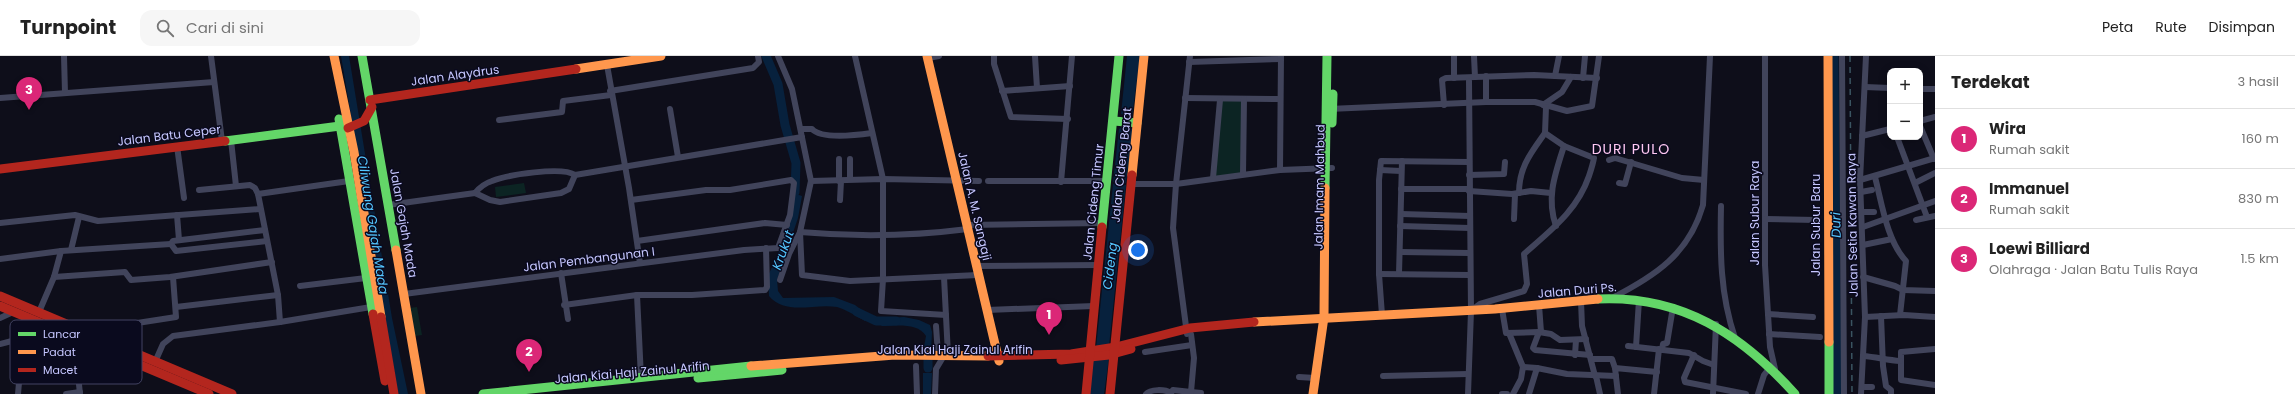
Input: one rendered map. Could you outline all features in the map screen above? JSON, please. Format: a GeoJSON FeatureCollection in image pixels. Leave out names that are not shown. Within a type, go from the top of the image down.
{"type":"FeatureCollection","features":[{"type":"Feature","properties":{"kind":"main road"},"geometry":{"type":"LineString","coordinates":[[329,56],[354,152],[394,394]]}},
{"type":"Feature","properties":{"kind":"main road"},"geometry":{"type":"LineString","coordinates":[[334,56],[346,126],[350,181],[387,394]]}},
{"type":"Feature","properties":{"kind":"main road","name":"Jalan Gajah Mada"},"geometry":{"type":"LineString","coordinates":[[362,56],[421,394]]}},
{"type":"Feature","properties":{"kind":"main road","name":"Jalan Alaydrus"},"geometry":{"type":"LineString","coordinates":[[371,103],[661,56]]}},
{"type":"Feature","properties":{"kind":"main road","name":"Jalan Cideng Timur"},"geometry":{"type":"LineString","coordinates":[[1083,394],[1090,354],[1106,182],[1117,122],[1120,56]]}},
{"type":"Feature","properties":{"kind":"main road","name":"Jalan Cideng Barat"},"geometry":{"type":"LineString","coordinates":[[1110,394],[1112,351],[1132,184],[1136,123],[1144,56]]}},
{"type":"Feature","properties":{"kind":"main road","name":"Jalan Imam Mahbud"},"geometry":{"type":"LineString","coordinates":[[1327,56],[1330,110]]}},
{"type":"Feature","properties":{"kind":"main road","name":"Jalan Imam Mahbud"},"geometry":{"type":"LineString","coordinates":[[1327,320],[1330,110],[1333,56]]}},
{"type":"Feature","properties":{"kind":"main road","name":"Jalan Subur Baru"},"geometry":{"type":"LineString","coordinates":[[1828,56],[1829,394]]}},
{"type":"Feature","properties":{"kind":"main road","name":"Jalan A. M. Sangaji"},"geometry":{"type":"LineString","coordinates":[[927,57],[999,358]]}},
{"type":"Feature","properties":{"kind":"main road","name":"Jalan Batu Ceper"},"geometry":{"type":"LineString","coordinates":[[0,169],[346,126],[362,122],[371,103]]}},
{"type":"Feature","properties":{"kind":"main road"},"geometry":{"type":"LineString","coordinates":[[1117,122],[1136,123]]}},
{"type":"Feature","properties":{"kind":"main road"},"geometry":{"type":"LineString","coordinates":[[0,296],[57,320]]}},
{"type":"Feature","properties":{"kind":"main road","name":"Jalan Duri Ps."},"geometry":{"type":"LineString","coordinates":[[1327,320],[1425,315],[1612,298],[1639,300],[1674,307],[1716,324],[1773,367],[1795,394]]}},
{"type":"Feature","properties":{"kind":"main road"},"geometry":{"type":"LineString","coordinates":[[0,306],[34,320]]}},
{"type":"Feature","properties":{"kind":"main road"},"geometry":{"type":"LineString","coordinates":[[1112,351],[1188,332],[1291,321],[1327,320]]}},
{"type":"Feature","properties":{"kind":"main road"},"geometry":{"type":"LineString","coordinates":[[1313,394],[1327,320]]}},
{"type":"Feature","properties":{"kind":"main road"},"geometry":{"type":"LineString","coordinates":[[1318,394],[1327,320]]}},
{"type":"Feature","properties":{"kind":"main road"},"geometry":{"type":"LineString","coordinates":[[1090,354],[1147,349],[1188,332]]}},
{"type":"Feature","properties":{"kind":"main road","name":"Jalan Kiai Haji Zainul Arifin"},"geometry":{"type":"LineString","coordinates":[[483,394],[599,385],[862,357],[917,360],[940,356],[999,358],[1090,354]]}},
{"type":"Feature","properties":{"kind":"main road"},"geometry":{"type":"LineString","coordinates":[[142,356],[155,362],[203,389]]}},
{"type":"Feature","properties":{"kind":"main road"},"geometry":{"type":"LineString","coordinates":[[142,365],[203,389],[232,394]]}},
{"type":"Feature","properties":{"kind":"main road","name":"Jalan Kiai Haji Zainul Arifin"},"geometry":{"type":"LineString","coordinates":[[532,394],[641,378],[704,374]]}},
{"type":"Feature","properties":{"kind":"street"},"geometry":{"type":"LineString","coordinates":[[64,56],[65,92]]}},
{"type":"Feature","properties":{"kind":"street"},"geometry":{"type":"LineString","coordinates":[[211,56],[214,82],[236,186]]}},
{"type":"Feature","properties":{"kind":"street"},"geometry":{"type":"LineString","coordinates":[[499,120],[562,112],[563,101],[753,68],[759,62],[758,56]]}},
{"type":"Feature","properties":{"kind":"street"},"geometry":{"type":"LineString","coordinates":[[778,56],[792,89],[801,129],[800,137],[811,181],[800,232],[789,254],[780,280]]}},
{"type":"Feature","properties":{"kind":"street"},"geometry":{"type":"LineString","coordinates":[[855,56],[883,179],[884,235],[882,312],[946,315]]}},
{"type":"Feature","properties":{"kind":"street"},"geometry":{"type":"LineString","coordinates":[[927,57],[938,56]]}},
{"type":"Feature","properties":{"kind":"street"},"geometry":{"type":"LineString","coordinates":[[994,56],[994,64],[1002,91],[1013,118],[1068,119]]}},
{"type":"Feature","properties":{"kind":"street"},"geometry":{"type":"LineString","coordinates":[[1035,56],[1037,88]]}},
{"type":"Feature","properties":{"kind":"street"},"geometry":{"type":"LineString","coordinates":[[1061,182],[1068,119],[1072,56]]}},
{"type":"Feature","properties":{"kind":"street"},"geometry":{"type":"LineString","coordinates":[[1454,56],[1454,78]]}},
{"type":"Feature","properties":{"kind":"street"},"geometry":{"type":"LineString","coordinates":[[1474,56],[1475,76]]}},
{"type":"Feature","properties":{"kind":"street"},"geometry":{"type":"LineString","coordinates":[[1555,76],[1559,56]]}},
{"type":"Feature","properties":{"kind":"street"},"geometry":{"type":"LineString","coordinates":[[1583,78],[1585,56]]}},
{"type":"Feature","properties":{"kind":"street"},"geometry":{"type":"LineString","coordinates":[[1330,110],[1486,102],[1535,102],[1544,106],[1566,111],[1592,106],[1599,56]]}},
{"type":"Feature","properties":{"kind":"street"},"geometry":{"type":"LineString","coordinates":[[1612,298],[1646,280],[1676,255],[1696,224],[1701,212],[1710,56]]}},
{"type":"Feature","properties":{"kind":"street","name":"Jalan Subur Raya"},"geometry":{"type":"LineString","coordinates":[[1765,56],[1765,219],[1769,334],[1773,367]]}},
{"type":"Feature","properties":{"kind":"street"},"geometry":{"type":"LineString","coordinates":[[1842,56],[1844,394]]}},
{"type":"Feature","properties":{"kind":"street","name":"Jalan Setia Kawan Raya"},"geometry":{"type":"LineString","coordinates":[[1862,394],[1865,317],[1863,227],[1860,180],[1866,56]]}},
{"type":"Feature","properties":{"kind":"street"},"geometry":{"type":"LineString","coordinates":[[1191,392],[1194,358],[1188,332],[1173,228],[1176,184],[1190,59],[1281,57],[1280,170]]}},
{"type":"Feature","properties":{"kind":"street"},"geometry":{"type":"LineString","coordinates":[[607,65],[631,200],[640,263]]}},
{"type":"Feature","properties":{"kind":"street"},"geometry":{"type":"LineString","coordinates":[[1444,105],[1443,78],[1475,76],[1555,76],[1597,78]]}},
{"type":"Feature","properties":{"kind":"street"},"geometry":{"type":"LineString","coordinates":[[1486,76],[1486,102]]}},
{"type":"Feature","properties":{"kind":"street"},"geometry":{"type":"LineString","coordinates":[[1544,106],[1562,92],[1571,77]]}},
{"type":"Feature","properties":{"kind":"street"},"geometry":{"type":"LineString","coordinates":[[1468,394],[1471,311],[1469,81]]}},
{"type":"Feature","properties":{"kind":"street"},"geometry":{"type":"LineString","coordinates":[[0,98],[214,82]]}},
{"type":"Feature","properties":{"kind":"street"},"geometry":{"type":"LineString","coordinates":[[1002,91],[1070,86]]}},
{"type":"Feature","properties":{"kind":"street"},"geometry":{"type":"LineString","coordinates":[[1865,87],[1887,88]]}},
{"type":"Feature","properties":{"kind":"street"},"geometry":{"type":"LineString","coordinates":[[1923,89],[1935,89]]}},
{"type":"Feature","properties":{"kind":"street"},"geometry":{"type":"LineString","coordinates":[[1185,98],[1220,100],[1280,99]]}},
{"type":"Feature","properties":{"kind":"street"},"geometry":{"type":"LineString","coordinates":[[1243,174],[1244,99]]}},
{"type":"Feature","properties":{"kind":"street"},"geometry":{"type":"LineString","coordinates":[[1213,178],[1220,100]]}},
{"type":"Feature","properties":{"kind":"street"},"geometry":{"type":"LineString","coordinates":[[1514,220],[1521,169],[1533,147],[1545,133],[1544,106]]}},
{"type":"Feature","properties":{"kind":"street"},"geometry":{"type":"LineString","coordinates":[[670,109],[678,157]]}},
{"type":"Feature","properties":{"kind":"street"},"geometry":{"type":"LineString","coordinates":[[1923,120],[1935,116]]}},
{"type":"Feature","properties":{"kind":"street"},"geometry":{"type":"LineString","coordinates":[[801,129],[812,128],[816,133],[838,136],[872,133]]}},
{"type":"Feature","properties":{"kind":"street"},"geometry":{"type":"LineString","coordinates":[[1862,136],[1887,131]]}},
{"type":"Feature","properties":{"kind":"street"},"geometry":{"type":"LineString","coordinates":[[1471,311],[1480,304],[1524,291],[1527,284],[1524,254],[1573,209],[1583,193],[1594,159],[1564,146],[1545,133]]}},
{"type":"Feature","properties":{"kind":"street"},"geometry":{"type":"LineString","coordinates":[[1860,180],[1875,178],[1935,159],[1923,133]]}},
{"type":"Feature","properties":{"kind":"street"},"geometry":{"type":"LineString","coordinates":[[388,205],[475,193],[489,182],[499,178],[557,171],[570,172],[575,175],[625,165],[800,137]]}},
{"type":"Feature","properties":{"kind":"street"},"geometry":{"type":"LineString","coordinates":[[1898,140],[1924,205],[1927,217]]}},
{"type":"Feature","properties":{"kind":"street"},"geometry":{"type":"LineString","coordinates":[[177,146],[184,198]]}},
{"type":"Feature","properties":{"kind":"street"},"geometry":{"type":"LineString","coordinates":[[1556,226],[1550,207],[1551,193],[1564,146]]}},
{"type":"Feature","properties":{"kind":"street"},"geometry":{"type":"LineString","coordinates":[[1609,160],[1615,158],[1682,178],[1704,180]]}},
{"type":"Feature","properties":{"kind":"street"},"geometry":{"type":"LineString","coordinates":[[839,159],[840,200]]}},
{"type":"Feature","properties":{"kind":"street"},"geometry":{"type":"LineString","coordinates":[[850,159],[850,179]]}},
{"type":"Feature","properties":{"kind":"street"},"geometry":{"type":"LineString","coordinates":[[1383,318],[1379,274],[1381,161],[1469,162]]}},
{"type":"Feature","properties":{"kind":"street"},"geometry":{"type":"LineString","coordinates":[[1399,274],[1402,162]]}},
{"type":"Feature","properties":{"kind":"street"},"geometry":{"type":"LineString","coordinates":[[1469,175],[1504,174],[1505,162]]}},
{"type":"Feature","properties":{"kind":"street"},"geometry":{"type":"LineString","coordinates":[[1619,183],[1625,184],[1631,162]]}},
{"type":"Feature","properties":{"kind":"street"},"geometry":{"type":"LineString","coordinates":[[1132,184],[1176,184],[1280,170],[1329,168]]}},
{"type":"Feature","properties":{"kind":"street"},"geometry":{"type":"LineString","coordinates":[[1380,170],[1401,170]]}},
{"type":"Feature","properties":{"kind":"street"},"geometry":{"type":"LineString","coordinates":[[1915,183],[1935,173]]}},
{"type":"Feature","properties":{"kind":"street"},"geometry":{"type":"LineString","coordinates":[[475,193],[490,200],[500,202],[561,193],[569,189],[575,175]]}},
{"type":"Feature","properties":{"kind":"street"},"geometry":{"type":"LineString","coordinates":[[1875,178],[1892,239],[1901,258],[1905,260],[1906,263],[1900,315]]}},
{"type":"Feature","properties":{"kind":"street"},"geometry":{"type":"LineString","coordinates":[[811,181],[840,181],[850,179],[957,179],[979,181]]}},
{"type":"Feature","properties":{"kind":"street"},"geometry":{"type":"LineString","coordinates":[[631,200],[706,190],[730,190],[791,180],[794,183],[787,225],[765,223],[637,241]]}},
{"type":"Feature","properties":{"kind":"street"},"geometry":{"type":"LineString","coordinates":[[258,194],[350,181]]}},
{"type":"Feature","properties":{"kind":"street"},"geometry":{"type":"LineString","coordinates":[[988,181],[1106,182]]}},
{"type":"Feature","properties":{"kind":"street"},"geometry":{"type":"LineString","coordinates":[[199,190],[251,185],[255,188],[258,194],[272,262],[278,295],[280,322]]}},
{"type":"Feature","properties":{"kind":"street"},"geometry":{"type":"LineString","coordinates":[[1401,189],[1469,190],[1517,193],[1531,191],[1551,193]]}},
{"type":"Feature","properties":{"kind":"street"},"geometry":{"type":"LineString","coordinates":[[1861,192],[1872,190]]}},
{"type":"Feature","properties":{"kind":"street"},"geometry":{"type":"LineString","coordinates":[[1863,227],[1935,201]]}},
{"type":"Feature","properties":{"kind":"street"},"geometry":{"type":"LineString","coordinates":[[1721,206],[1721,278],[1726,313],[1734,338]]}},
{"type":"Feature","properties":{"kind":"street"},"geometry":{"type":"LineString","coordinates":[[0,223],[68,216],[98,221],[260,209]]}},
{"type":"Feature","properties":{"kind":"street"},"geometry":{"type":"LineString","coordinates":[[1862,212],[1874,212]]}},
{"type":"Feature","properties":{"kind":"street"},"geometry":{"type":"LineString","coordinates":[[1400,214],[1470,216]]}},
{"type":"Feature","properties":{"kind":"street"},"geometry":{"type":"LineString","coordinates":[[177,215],[179,240]]}},
{"type":"Feature","properties":{"kind":"street"},"geometry":{"type":"LineString","coordinates":[[1916,220],[1935,216]]}},
{"type":"Feature","properties":{"kind":"street"},"geometry":{"type":"LineString","coordinates":[[71,250],[79,217]]}},
{"type":"Feature","properties":{"kind":"street"},"geometry":{"type":"LineString","coordinates":[[1765,219],[1816,220]]}},
{"type":"Feature","properties":{"kind":"street"},"geometry":{"type":"LineString","coordinates":[[800,232],[884,235],[940,234],[968,227],[1103,223]]}},
{"type":"Feature","properties":{"kind":"street","name":"Jalan Pembangunan I"},"geometry":{"type":"LineString","coordinates":[[404,294],[640,263],[766,248],[778,248],[787,225]]}},
{"type":"Feature","properties":{"kind":"street"},"geometry":{"type":"LineString","coordinates":[[1400,226],[1470,228]]}},
{"type":"Feature","properties":{"kind":"street"},"geometry":{"type":"LineString","coordinates":[[0,259],[71,250],[171,244],[172,241],[265,230]]}},
{"type":"Feature","properties":{"kind":"street"},"geometry":{"type":"LineString","coordinates":[[800,232],[802,275],[836,281],[978,275]]}},
{"type":"Feature","properties":{"kind":"street"},"geometry":{"type":"LineString","coordinates":[[1863,246],[1892,239]]}},
{"type":"Feature","properties":{"kind":"street"},"geometry":{"type":"LineString","coordinates":[[171,244],[176,251],[267,241]]}},
{"type":"Feature","properties":{"kind":"street"},"geometry":{"type":"LineString","coordinates":[[564,305],[638,295],[692,295],[760,291],[767,287],[766,248]]}},
{"type":"Feature","properties":{"kind":"street"},"geometry":{"type":"LineString","coordinates":[[39,312],[54,277],[61,251]]}},
{"type":"Feature","properties":{"kind":"street"},"geometry":{"type":"LineString","coordinates":[[1400,252],[1470,253]]}},
{"type":"Feature","properties":{"kind":"street"},"geometry":{"type":"LineString","coordinates":[[54,277],[125,272],[131,280],[173,277],[272,262]]}},
{"type":"Feature","properties":{"kind":"street"},"geometry":{"type":"LineString","coordinates":[[976,266],[1098,265]]}},
{"type":"Feature","properties":{"kind":"street"},"geometry":{"type":"LineString","coordinates":[[560,273],[564,305],[568,319]]}},
{"type":"Feature","properties":{"kind":"street"},"geometry":{"type":"LineString","coordinates":[[1379,274],[1470,275]]}},
{"type":"Feature","properties":{"kind":"street"},"geometry":{"type":"LineString","coordinates":[[142,322],[175,317],[176,307],[173,277]]}},
{"type":"Feature","properties":{"kind":"street"},"geometry":{"type":"LineString","coordinates":[[935,394],[936,370],[940,356],[946,315],[944,277]]}},
{"type":"Feature","properties":{"kind":"street"},"geometry":{"type":"LineString","coordinates":[[1863,277],[1902,290],[1935,291]]}},
{"type":"Feature","properties":{"kind":"street"},"geometry":{"type":"LineString","coordinates":[[300,286],[366,278]]}},
{"type":"Feature","properties":{"kind":"street"},"geometry":{"type":"LineString","coordinates":[[176,307],[278,295]]}},
{"type":"Feature","properties":{"kind":"street"},"geometry":{"type":"LineString","coordinates":[[638,295],[641,378]]}},
{"type":"Feature","properties":{"kind":"street"},"geometry":{"type":"LineString","coordinates":[[1636,347],[1639,300]]}},
{"type":"Feature","properties":{"kind":"street"},"geometry":{"type":"LineString","coordinates":[[1581,301],[1582,326],[1600,394]]}},
{"type":"Feature","properties":{"kind":"street"},"geometry":{"type":"LineString","coordinates":[[1539,305],[1540,332],[1533,344],[1534,349],[1612,359],[1615,368],[1618,394]]}},
{"type":"Feature","properties":{"kind":"street"},"geometry":{"type":"LineString","coordinates":[[987,310],[1094,306]]}},
{"type":"Feature","properties":{"kind":"street"},"geometry":{"type":"LineString","coordinates":[[155,362],[163,344],[173,336],[280,322],[371,307]]}},
{"type":"Feature","properties":{"kind":"street"},"geometry":{"type":"LineString","coordinates":[[1654,394],[1660,350],[1663,344],[1667,343],[1674,307]]}},
{"type":"Feature","properties":{"kind":"street"},"geometry":{"type":"LineString","coordinates":[[1502,309],[1505,332],[1509,333],[1523,367],[1521,379],[1513,394]]}},
{"type":"Feature","properties":{"kind":"street"},"geometry":{"type":"LineString","coordinates":[[0,318],[13,312]]}},
{"type":"Feature","properties":{"kind":"street"},"geometry":{"type":"LineString","coordinates":[[1768,314],[1813,317]]}},
{"type":"Feature","properties":{"kind":"street"},"geometry":{"type":"LineString","coordinates":[[1865,317],[1900,315],[1935,317]]}},
{"type":"Feature","properties":{"kind":"street"},"geometry":{"type":"LineString","coordinates":[[1882,316],[1882,357],[1886,386],[1891,390],[1891,394]]}},
{"type":"Feature","properties":{"kind":"street"},"geometry":{"type":"LineString","coordinates":[[1713,391],[1716,324]]}},
{"type":"Feature","properties":{"kind":"street"},"geometry":{"type":"LineString","coordinates":[[936,326],[940,356]]}},
{"type":"Feature","properties":{"kind":"street"},"geometry":{"type":"LineString","coordinates":[[1509,333],[1540,332],[1551,334],[1560,340],[1586,339]]}},
{"type":"Feature","properties":{"kind":"street"},"geometry":{"type":"LineString","coordinates":[[1769,334],[1820,337]]}},
{"type":"Feature","properties":{"kind":"street"},"geometry":{"type":"LineString","coordinates":[[1575,355],[1576,340]]}},
{"type":"Feature","properties":{"kind":"street"},"geometry":{"type":"LineString","coordinates":[[0,344],[10,341]]}},
{"type":"Feature","properties":{"kind":"street"},"geometry":{"type":"LineString","coordinates":[[1147,349],[1192,345]]}},
{"type":"Feature","properties":{"kind":"street"},"geometry":{"type":"LineString","coordinates":[[1628,346],[1694,355],[1703,361],[1714,365]]}},
{"type":"Feature","properties":{"kind":"street"},"geometry":{"type":"LineString","coordinates":[[1935,349],[1901,352],[1900,362],[1900,380],[1935,385]]}},
{"type":"Feature","properties":{"kind":"street"},"geometry":{"type":"LineString","coordinates":[[1694,355],[1684,378],[1685,382],[1713,391],[1746,394]]}},
{"type":"Feature","properties":{"kind":"street"},"geometry":{"type":"LineString","coordinates":[[1863,356],[1882,357],[1890,361],[1900,362]]}},
{"type":"Feature","properties":{"kind":"street"},"geometry":{"type":"LineString","coordinates":[[917,360],[917,394]]}},
{"type":"Feature","properties":{"kind":"street"},"geometry":{"type":"LineString","coordinates":[[1523,367],[1537,368],[1567,374],[1616,376]]}},
{"type":"Feature","properties":{"kind":"street"},"geometry":{"type":"LineString","coordinates":[[1758,394],[1764,375],[1773,367]]}},
{"type":"Feature","properties":{"kind":"street"},"geometry":{"type":"LineString","coordinates":[[1529,394],[1537,368]]}},
{"type":"Feature","properties":{"kind":"street"},"geometry":{"type":"LineString","coordinates":[[1615,368],[1657,372]]}},
{"type":"Feature","properties":{"kind":"street"},"geometry":{"type":"LineString","coordinates":[[1383,376],[1468,374]]}},
{"type":"Feature","properties":{"kind":"street"},"geometry":{"type":"LineString","coordinates":[[1299,377],[1315,378]]}},
{"type":"Feature","properties":{"kind":"street"},"geometry":{"type":"LineString","coordinates":[[18,394],[19,384]]}},
{"type":"Feature","properties":{"kind":"street"},"geometry":{"type":"LineString","coordinates":[[1862,387],[1872,387]]}},
{"type":"Feature","properties":{"kind":"street"},"geometry":{"type":"LineString","coordinates":[[1146,394],[1149,391],[1167,390],[1171,392],[1172,390],[1201,393]]}},
{"type":"Feature","properties":{"kind":"street"},"geometry":{"type":"LineString","coordinates":[[66,394],[80,393]]}},
{"type":"Feature","properties":{"kind":"street"},"geometry":{"type":"LineString","coordinates":[[1502,394],[1507,394]]}},
{"type":"Feature","properties":{"kind":"green space"},"geometry":{"type":"Polygon","coordinates":[[[1244,99],[1243,174],[1213,178],[1220,100],[1244,99]]]}},
{"type":"Feature","properties":{"kind":"green space"},"geometry":{"type":"Polygon","coordinates":[[[524,183],[526,193],[496,197],[495,187],[524,183]]]}},
{"type":"Feature","properties":{"kind":"green space"},"geometry":{"type":"Polygon","coordinates":[[[417,307],[422,335],[415,336],[410,308],[417,307]]]}},
{"type":"Feature","properties":{"kind":"water","name":"Ciliwung Gajah Mada"},"geometry":{"type":"Polygon","coordinates":[[[341,56],[349,56],[392,318],[408,394],[398,394],[341,56]]]}},
{"type":"Feature","properties":{"kind":"water"},"geometry":{"type":"Polygon","coordinates":[[[1127,56],[1140,56],[1132,117],[1121,114],[1127,56]]]}},
{"type":"Feature","properties":{"kind":"water"},"geometry":{"type":"Polygon","coordinates":[[[1123,126],[1133,129],[1126,183],[1113,182],[1119,129],[1123,126]]]}},
{"type":"Feature","properties":{"kind":"water","name":"Cideng"},"geometry":{"type":"Polygon","coordinates":[[[1113,184],[1126,185],[1109,346],[1096,348],[1113,184]]]}},
{"type":"Feature","properties":{"kind":"water"},"geometry":{"type":"Polygon","coordinates":[[[793,193],[802,196],[798,218],[777,280],[778,291],[783,298],[834,297],[855,305],[868,315],[865,321],[848,311],[837,307],[828,306],[801,308],[784,306],[769,296],[768,276],[780,249],[793,193]]]}},
{"type":"Feature","properties":{"kind":"water"},"geometry":{"type":"Polygon","coordinates":[[[904,317],[919,320],[930,325],[932,332],[931,352],[923,352],[926,336],[918,329],[899,325],[881,326],[887,318],[904,317]]]}},
{"type":"Feature","properties":{"kind":"water"},"geometry":{"type":"Polygon","coordinates":[[[1109,358],[1104,394],[1088,394],[1091,360],[1109,358]]]}},
{"type":"Feature","properties":{"kind":"water"},"geometry":{"type":"Polygon","coordinates":[[[923,373],[932,373],[931,394],[923,394],[923,373]]]}},
{"type":"Feature","properties":{"kind":"waterway","name":"Krukut"},"geometry":{"type":"LineString","coordinates":[[766,56],[778,84],[785,125],[796,163],[795,192]]}},
{"type":"Feature","properties":{"kind":"waterway","name":"Duri"},"geometry":{"type":"LineString","coordinates":[[1834,56],[1837,394]]}},
{"type":"Feature","properties":{"kind":"waterway","name":"Krukut"},"geometry":{"type":"LineString","coordinates":[[857,312],[876,321],[896,321]]}},
{"type":"Feature","properties":{"kind":"waterway","name":"Krukut"},"geometry":{"type":"LineString","coordinates":[[928,348],[928,368]]}},
{"type":"Feature","properties":{"kind":"railway"},"geometry":{"type":"LineString","coordinates":[[1850,56],[1852,394]]}},
{"type":"Feature","properties":{"kind":"traffic: fast"},"geometry":{"type":"LineString","coordinates":[[362,56],[396,250]]}},
{"type":"Feature","properties":{"kind":"traffic: fast"},"geometry":{"type":"LineString","coordinates":[[1102,227],[1119,56]]}},
{"type":"Feature","properties":{"kind":"traffic: fast"},"geometry":{"type":"LineString","coordinates":[[1325,188],[1327,56]]}},
{"type":"Feature","properties":{"kind":"traffic: fast"},"geometry":{"type":"LineString","coordinates":[[1332,123],[1333,94]]}},
{"type":"Feature","properties":{"kind":"traffic: fast"},"geometry":{"type":"LineString","coordinates":[[339,119],[373,314]]}},
{"type":"Feature","properties":{"kind":"traffic: fast"},"geometry":{"type":"LineString","coordinates":[[1114,121],[1137,123]]}},
{"type":"Feature","properties":{"kind":"traffic: fast"},"geometry":{"type":"LineString","coordinates":[[225,141],[340,126]]}},
{"type":"Feature","properties":{"kind":"traffic: fast"},"geometry":{"type":"LineString","coordinates":[[1598,299],[1628,299],[1656,304],[1683,311],[1707,322],[1753,353],[1795,394]]}},
{"type":"Feature","properties":{"kind":"traffic: fast"},"geometry":{"type":"LineString","coordinates":[[1829,342],[1829,394]]}},
{"type":"Feature","properties":{"kind":"traffic: fast"},"geometry":{"type":"LineString","coordinates":[[483,394],[751,366]]}},
{"type":"Feature","properties":{"kind":"traffic: fast"},"geometry":{"type":"LineString","coordinates":[[698,378],[782,370]]}},
{"type":"Feature","properties":{"kind":"traffic: slow"},"geometry":{"type":"LineString","coordinates":[[334,56],[354,152],[381,317]]}},
{"type":"Feature","properties":{"kind":"traffic: slow"},"geometry":{"type":"LineString","coordinates":[[576,69],[661,56]]}},
{"type":"Feature","properties":{"kind":"traffic: slow"},"geometry":{"type":"LineString","coordinates":[[927,56],[999,361]]}},
{"type":"Feature","properties":{"kind":"traffic: slow"},"geometry":{"type":"LineString","coordinates":[[1132,175],[1144,56]]}},
{"type":"Feature","properties":{"kind":"traffic: slow"},"geometry":{"type":"LineString","coordinates":[[1828,56],[1829,342]]}},
{"type":"Feature","properties":{"kind":"traffic: slow"},"geometry":{"type":"LineString","coordinates":[[1313,394],[1324,317],[1325,188]]}},
{"type":"Feature","properties":{"kind":"traffic: slow"},"geometry":{"type":"LineString","coordinates":[[396,250],[421,394]]}},
{"type":"Feature","properties":{"kind":"traffic: slow"},"geometry":{"type":"LineString","coordinates":[[1254,322],[1495,309],[1598,299]]}},
{"type":"Feature","properties":{"kind":"traffic: slow"},"geometry":{"type":"LineString","coordinates":[[751,366],[895,355],[988,356]]}},
{"type":"Feature","properties":{"kind":"traffic: jam"},"geometry":{"type":"LineString","coordinates":[[370,100],[576,69]]}},
{"type":"Feature","properties":{"kind":"traffic: jam"},"geometry":{"type":"LineString","coordinates":[[348,128],[364,121],[372,107]]}},
{"type":"Feature","properties":{"kind":"traffic: jam"},"geometry":{"type":"LineString","coordinates":[[0,169],[225,141]]}},
{"type":"Feature","properties":{"kind":"traffic: jam"},"geometry":{"type":"LineString","coordinates":[[1110,394],[1132,175]]}},
{"type":"Feature","properties":{"kind":"traffic: jam"},"geometry":{"type":"LineString","coordinates":[[1086,394],[1102,227]]}},
{"type":"Feature","properties":{"kind":"traffic: jam"},"geometry":{"type":"LineString","coordinates":[[0,296],[57,320]]}},
{"type":"Feature","properties":{"kind":"traffic: jam"},"geometry":{"type":"LineString","coordinates":[[0,306],[33,320]]}},
{"type":"Feature","properties":{"kind":"traffic: jam"},"geometry":{"type":"LineString","coordinates":[[373,314],[385,381]]}},
{"type":"Feature","properties":{"kind":"traffic: jam"},"geometry":{"type":"LineString","coordinates":[[381,317],[394,394]]}},
{"type":"Feature","properties":{"kind":"traffic: jam"},"geometry":{"type":"LineString","coordinates":[[988,356],[1071,354],[1116,347],[1190,328],[1254,322]]}},
{"type":"Feature","properties":{"kind":"traffic: jam"},"geometry":{"type":"LineString","coordinates":[[1061,360],[1109,355],[1131,349]]}},
{"type":"Feature","properties":{"kind":"traffic: jam"},"geometry":{"type":"LineString","coordinates":[[142,356],[232,394]]}},
{"type":"Feature","properties":{"kind":"traffic: jam"},"geometry":{"type":"LineString","coordinates":[[142,366],[209,394]]}},
{"type":"Feature","properties":{"kind":"place","name":"Loewi Billiard"},"geometry":{"type":"Point","coordinates":[29,110]}},
{"type":"Feature","properties":{"kind":"place","name":"Wira"},"geometry":{"type":"Point","coordinates":[1049,335]}},
{"type":"Feature","properties":{"kind":"place","name":"Immanuel"},"geometry":{"type":"Point","coordinates":[529,372]}},
{"type":"Feature","properties":{"kind":"district","name":"DURI PULO"},"geometry":{"type":"Point","coordinates":[1631,149]}}]}
